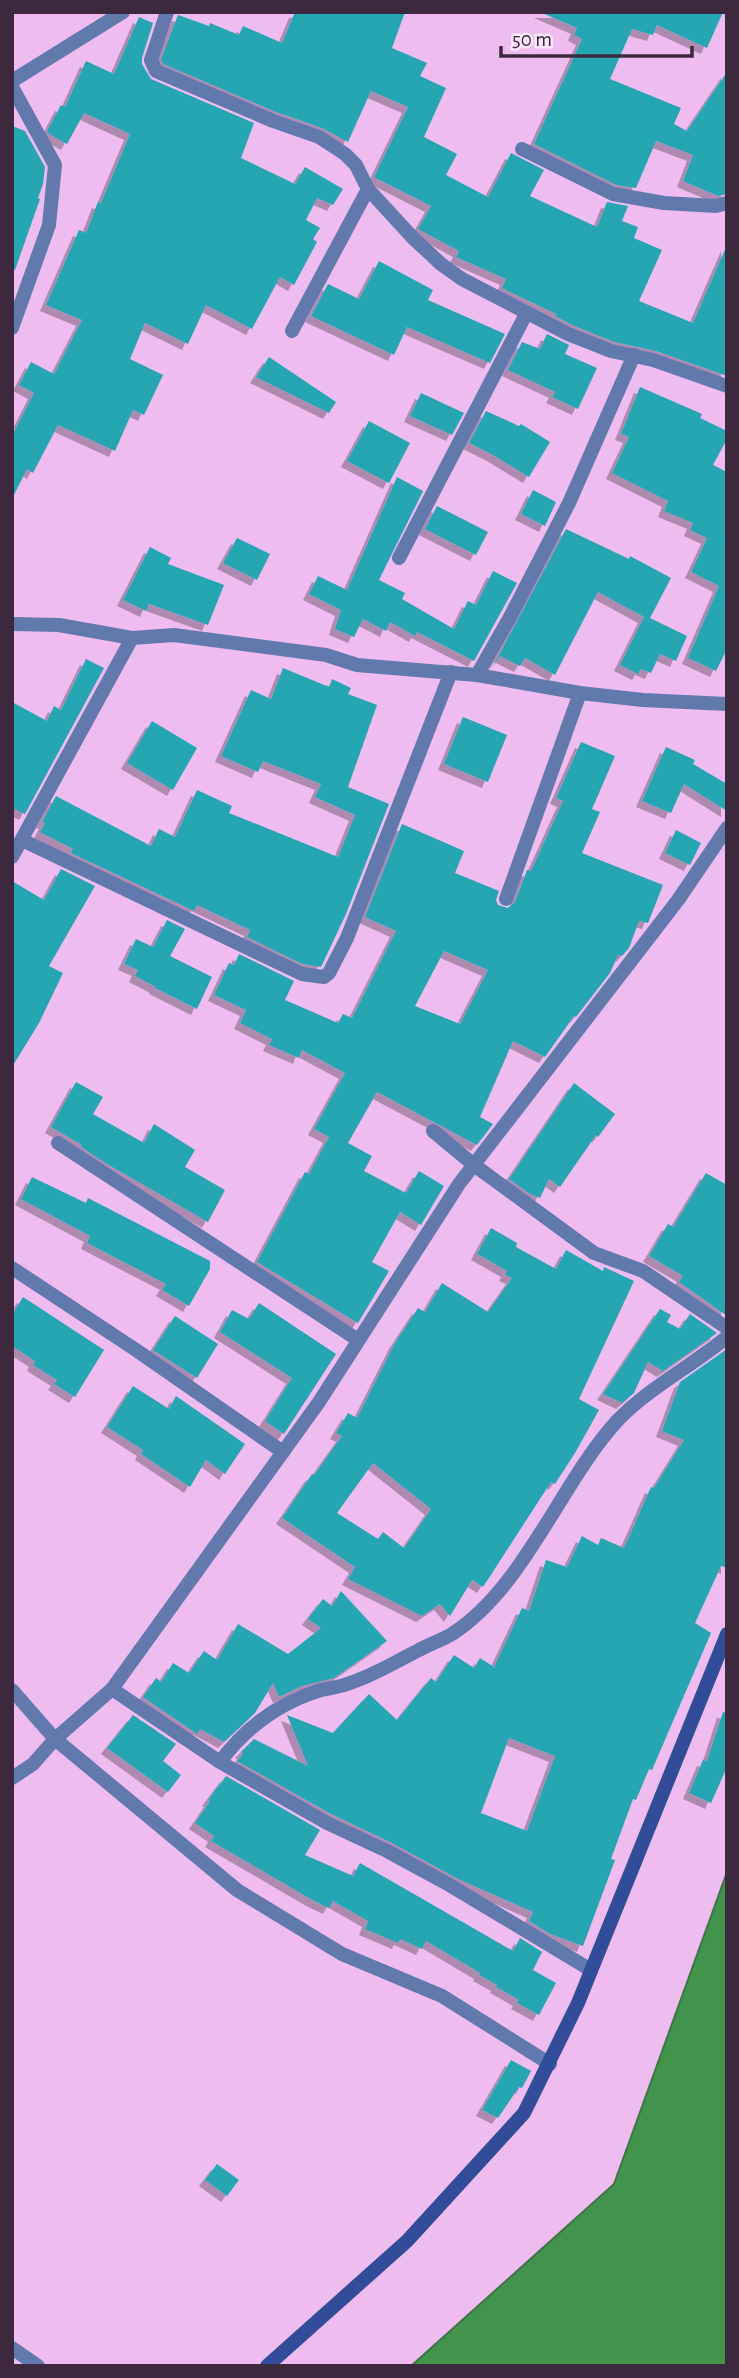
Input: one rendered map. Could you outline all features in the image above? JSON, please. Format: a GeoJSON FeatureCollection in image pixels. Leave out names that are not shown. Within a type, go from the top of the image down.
{"type":"FeatureCollection","features":[{"type":"Feature","properties":{"kind":"main road"},"geometry":{"type":"LineString","coordinates":[[267,2366],[407,2241],[524,2113],[550,2064],[591,1970],[727,1634]]}},
{"type":"Feature","properties":{"kind":"street"},"geometry":{"type":"LineString","coordinates":[[12,82],[123,12]]}},
{"type":"Feature","properties":{"kind":"street"},"geometry":{"type":"LineString","coordinates":[[167,12],[151,60],[156,71],[273,121],[319,136],[345,154],[356,165],[368,189],[413,238],[462,279],[526,314],[611,351],[634,355],[727,386]]}},
{"type":"Feature","properties":{"kind":"street"},"geometry":{"type":"LineString","coordinates":[[12,87],[55,165],[49,225],[12,328]]}},
{"type":"Feature","properties":{"kind":"street"},"geometry":{"type":"LineString","coordinates":[[522,149],[613,194],[664,203],[716,206],[727,203]]}},
{"type":"Feature","properties":{"kind":"street"},"geometry":{"type":"LineString","coordinates":[[292,331],[368,189]]}},
{"type":"Feature","properties":{"kind":"street"},"geometry":{"type":"LineString","coordinates":[[399,558],[526,314]]}},
{"type":"Feature","properties":{"kind":"street"},"geometry":{"type":"LineString","coordinates":[[477,675],[569,503],[634,355]]}},
{"type":"Feature","properties":{"kind":"street"},"geometry":{"type":"LineString","coordinates":[[12,624],[59,625],[131,638],[174,635],[326,655],[357,665],[477,675],[580,694],[727,704]]}},
{"type":"Feature","properties":{"kind":"street"},"geometry":{"type":"LineString","coordinates":[[12,857],[131,638]]}},
{"type":"Feature","properties":{"kind":"street"},"geometry":{"type":"LineString","coordinates":[[22,839],[302,974],[324,977],[329,973],[347,938],[451,672]]}},
{"type":"Feature","properties":{"kind":"street"},"geometry":{"type":"LineString","coordinates":[[506,899],[580,694]]}},
{"type":"Feature","properties":{"kind":"street"},"geometry":{"type":"LineString","coordinates":[[12,1778],[33,1764],[55,1740],[112,1689],[319,1402],[459,1184],[678,901],[727,828]]}},
{"type":"Feature","properties":{"kind":"street"},"geometry":{"type":"LineString","coordinates":[[433,1131],[474,1165],[594,1253],[643,1271],[727,1328]]}},
{"type":"Feature","properties":{"kind":"street"},"geometry":{"type":"LineString","coordinates":[[58,1143],[358,1340]]}},
{"type":"Feature","properties":{"kind":"street"},"geometry":{"type":"LineString","coordinates":[[12,1268],[283,1452]]}},
{"type":"Feature","properties":{"kind":"street"},"geometry":{"type":"LineString","coordinates":[[220,1762],[253,1724],[276,1709],[320,1690],[347,1684],[386,1668],[452,1634],[474,1616],[492,1599],[516,1567],[618,1420],[727,1337]]}},
{"type":"Feature","properties":{"kind":"street"},"geometry":{"type":"LineString","coordinates":[[112,1689],[220,1762],[327,1823],[446,1882],[591,1970]]}},
{"type":"Feature","properties":{"kind":"street"},"geometry":{"type":"LineString","coordinates":[[12,1690],[55,1740],[237,1890],[342,1954],[442,1996],[550,2064]]}},
{"type":"Feature","properties":{"kind":"street"},"geometry":{"type":"LineString","coordinates":[[12,2348],[38,2366]]}},
{"type":"Feature","properties":{"kind":"shaded area"},"geometry":{"type":"Polygon","coordinates":[[[727,1872],[727,2366],[411,2366],[614,2184],[727,1872]]]}},
{"type":"Feature","properties":{"kind":"building"},"geometry":{"type":"Polygon","coordinates":[[[295,12],[405,12],[392,48],[427,63],[420,76],[446,88],[424,137],[457,154],[446,175],[488,197],[511,153],[544,170],[530,196],[597,227],[607,202],[628,206],[622,221],[638,227],[634,238],[662,250],[639,301],[693,323],[727,245],[727,376],[656,351],[614,342],[572,325],[555,316],[556,314],[502,288],[506,279],[456,257],[459,251],[418,229],[431,206],[374,177],[408,107],[371,91],[348,142],[322,128],[276,112],[163,64],[161,59],[178,15],[209,26],[210,23],[239,35],[243,26],[282,43],[295,12]]]}},
{"type":"Feature","properties":{"kind":"building"},"geometry":{"type":"Polygon","coordinates":[[[540,12],[723,12],[707,48],[657,25],[653,35],[632,29],[610,79],[681,108],[674,124],[687,131],[727,72],[727,194],[718,196],[683,181],[693,155],[656,141],[636,188],[616,185],[534,144],[582,39],[574,35],[577,28],[540,12]]]}},
{"type":"Feature","properties":{"kind":"building"},"geometry":{"type":"Polygon","coordinates":[[[139,17],[153,23],[142,58],[142,64],[151,79],[254,123],[241,158],[295,184],[305,167],[343,189],[333,205],[317,198],[306,220],[320,228],[313,239],[317,242],[294,285],[280,277],[252,329],[206,305],[188,344],[145,323],[130,359],[163,375],[144,415],[133,410],[115,451],[58,425],[33,473],[27,469],[12,499],[12,436],[34,393],[19,385],[31,362],[54,374],[82,320],[46,305],[79,230],[86,233],[98,202],[101,203],[130,134],[84,113],[67,144],[47,131],[61,105],[65,107],[86,61],[114,74],[139,17]]]}},
{"type":"Feature","properties":{"kind":"building"},"geometry":{"type":"Polygon","coordinates":[[[12,126],[25,131],[45,167],[38,198],[40,199],[15,270],[12,269],[12,126]]]}},
{"type":"Feature","properties":{"kind":"building"},"geometry":{"type":"Polygon","coordinates":[[[379,261],[433,290],[428,300],[505,334],[490,363],[407,327],[394,355],[311,316],[328,284],[359,299],[379,261]]]}},
{"type":"Feature","properties":{"kind":"building"},"geometry":{"type":"Polygon","coordinates":[[[547,334],[569,345],[565,354],[597,368],[578,409],[552,397],[555,392],[508,370],[522,342],[540,349],[547,334]]]}},
{"type":"Feature","properties":{"kind":"building"},"geometry":{"type":"Polygon","coordinates":[[[269,357],[336,402],[329,413],[256,377],[269,357]]]}},
{"type":"Feature","properties":{"kind":"building"},"geometry":{"type":"Polygon","coordinates":[[[640,387],[702,414],[700,418],[727,431],[727,439],[713,465],[727,472],[727,649],[716,671],[688,658],[719,586],[691,572],[707,538],[690,530],[693,523],[664,511],[668,501],[612,473],[629,437],[621,434],[640,387]]]}},
{"type":"Feature","properties":{"kind":"building"},"geometry":{"type":"Polygon","coordinates":[[[421,393],[464,413],[452,435],[410,416],[421,393]]]}},
{"type":"Feature","properties":{"kind":"building"},"geometry":{"type":"Polygon","coordinates":[[[486,411],[519,426],[521,424],[550,442],[529,477],[469,443],[486,411]]]}},
{"type":"Feature","properties":{"kind":"building"},"geometry":{"type":"Polygon","coordinates":[[[369,421],[410,443],[389,483],[347,461],[369,421]]]}},
{"type":"Feature","properties":{"kind":"building"},"geometry":{"type":"Polygon","coordinates":[[[397,477],[423,491],[379,580],[405,593],[402,599],[454,629],[468,601],[476,605],[493,571],[517,583],[474,661],[417,632],[415,636],[390,622],[386,631],[363,619],[354,637],[335,629],[341,610],[309,594],[318,576],[347,590],[397,477]]]}},
{"type":"Feature","properties":{"kind":"building"},"geometry":{"type":"Polygon","coordinates":[[[533,490],[556,502],[545,526],[521,514],[533,490]]]}},
{"type":"Feature","properties":{"kind":"building"},"geometry":{"type":"Polygon","coordinates":[[[437,506],[488,532],[476,555],[425,529],[437,506]]]}},
{"type":"Feature","properties":{"kind":"building"},"geometry":{"type":"Polygon","coordinates":[[[566,529],[629,559],[630,556],[671,578],[650,618],[687,636],[676,661],[660,654],[651,673],[641,669],[638,674],[620,665],[644,617],[598,592],[555,675],[525,658],[520,666],[500,656],[492,668],[566,529]]]}},
{"type":"Feature","properties":{"kind":"building"},"geometry":{"type":"Polygon","coordinates":[[[237,538],[270,554],[257,580],[223,563],[237,538]]]}},
{"type":"Feature","properties":{"kind":"building"},"geometry":{"type":"Polygon","coordinates":[[[150,547],[171,558],[168,564],[224,585],[208,625],[149,604],[146,611],[123,600],[150,547]]]}},
{"type":"Feature","properties":{"kind":"building"},"geometry":{"type":"Polygon","coordinates":[[[86,659],[104,668],[25,814],[12,808],[12,702],[47,721],[54,706],[61,710],[86,659]]]}},
{"type":"Feature","properties":{"kind":"building"},"geometry":{"type":"Polygon","coordinates":[[[283,668],[329,687],[332,679],[351,688],[348,694],[377,705],[348,787],[389,804],[346,914],[321,967],[302,964],[247,937],[250,930],[197,905],[194,911],[71,853],[73,849],[40,832],[45,823],[42,822],[56,796],[151,846],[159,829],[175,837],[197,790],[232,806],[229,813],[338,857],[355,815],[315,797],[321,784],[263,761],[258,772],[221,756],[251,690],[271,699],[283,668]]]}},
{"type":"Feature","properties":{"kind":"building"},"geometry":{"type":"Polygon","coordinates":[[[463,717],[507,735],[488,782],[444,764],[463,717]]]}},
{"type":"Feature","properties":{"kind":"building"},"geometry":{"type":"Polygon","coordinates":[[[152,721],[197,748],[173,790],[127,763],[152,721]]]}},
{"type":"Feature","properties":{"kind":"building"},"geometry":{"type":"Polygon","coordinates":[[[581,742],[615,756],[592,809],[600,812],[582,853],[663,885],[648,923],[639,921],[629,948],[622,956],[618,955],[610,973],[576,1017],[574,1016],[545,1057],[513,1041],[480,1117],[493,1124],[477,1145],[377,1092],[348,1143],[372,1156],[364,1171],[406,1193],[419,1171],[444,1186],[421,1225],[400,1212],[372,1262],[389,1271],[358,1323],[257,1262],[305,1172],[309,1174],[329,1137],[314,1129],[345,1073],[302,1050],[299,1058],[269,1045],[272,1039],[240,1023],[246,1010],[214,995],[229,963],[234,965],[239,954],[294,981],[285,1000],[338,1023],[343,1014],[352,1018],[396,931],[365,917],[402,824],[464,851],[455,873],[499,891],[496,900],[498,905],[508,908],[515,902],[527,870],[531,871],[563,801],[556,798],[581,742]],[[444,951],[415,1006],[460,1024],[488,970],[444,951]]]}},
{"type":"Feature","properties":{"kind":"building"},"geometry":{"type":"Polygon","coordinates":[[[666,747],[695,760],[693,764],[727,784],[727,811],[684,784],[671,813],[642,801],[666,747]]]}},
{"type":"Feature","properties":{"kind":"building"},"geometry":{"type":"Polygon","coordinates":[[[676,830],[701,843],[690,865],[665,853],[676,830]]]}},
{"type":"Feature","properties":{"kind":"building"},"geometry":{"type":"Polygon","coordinates":[[[61,869],[95,886],[49,966],[63,973],[39,1023],[12,1067],[12,881],[44,900],[61,869]]]}},
{"type":"Feature","properties":{"kind":"building"},"geometry":{"type":"Polygon","coordinates":[[[167,920],[185,929],[170,956],[212,977],[197,1009],[135,976],[138,970],[124,964],[136,939],[153,947],[167,920]]]}},
{"type":"Feature","properties":{"kind":"building"},"geometry":{"type":"Polygon","coordinates":[[[76,1082],[103,1097],[93,1114],[144,1143],[154,1124],[195,1150],[185,1167],[225,1190],[208,1222],[107,1164],[51,1127],[76,1082]]]}},
{"type":"Feature","properties":{"kind":"building"},"geometry":{"type":"Polygon","coordinates":[[[574,1083],[615,1114],[598,1137],[596,1135],[560,1187],[549,1179],[540,1198],[509,1179],[574,1083]]]}},
{"type":"Feature","properties":{"kind":"building"},"geometry":{"type":"Polygon","coordinates":[[[706,1173],[727,1185],[727,1316],[679,1282],[683,1276],[649,1256],[668,1224],[673,1227],[706,1173]]]}},
{"type":"Feature","properties":{"kind":"building"},"geometry":{"type":"Polygon","coordinates":[[[32,1177],[86,1203],[88,1198],[210,1261],[210,1269],[189,1306],[162,1290],[166,1284],[87,1243],[90,1236],[21,1199],[32,1177]]]}},
{"type":"Feature","properties":{"kind":"building"},"geometry":{"type":"Polygon","coordinates":[[[491,1228],[517,1243],[516,1247],[556,1269],[566,1250],[603,1271],[604,1267],[634,1281],[579,1399],[599,1410],[575,1453],[555,1484],[551,1482],[483,1587],[472,1580],[450,1616],[440,1604],[422,1616],[348,1579],[355,1567],[282,1518],[342,1436],[336,1433],[348,1413],[357,1418],[395,1343],[418,1308],[425,1312],[442,1283],[488,1312],[512,1278],[505,1275],[507,1271],[477,1254],[491,1228]],[[373,1463],[337,1513],[378,1539],[383,1532],[404,1548],[431,1509],[373,1463]]]}},
{"type":"Feature","properties":{"kind":"building"},"geometry":{"type":"Polygon","coordinates":[[[23,1297],[104,1350],[75,1397],[54,1384],[57,1380],[33,1365],[35,1361],[12,1346],[12,1315],[23,1297]]]}},
{"type":"Feature","properties":{"kind":"building"},"geometry":{"type":"Polygon","coordinates":[[[259,1303],[336,1354],[284,1434],[265,1421],[292,1378],[220,1332],[232,1310],[249,1319],[259,1303]]]}},
{"type":"Feature","properties":{"kind":"building"},"geometry":{"type":"Polygon","coordinates":[[[660,1309],[671,1315],[667,1322],[680,1329],[690,1314],[717,1333],[663,1371],[648,1362],[634,1393],[622,1403],[603,1394],[660,1309]]]}},
{"type":"Feature","properties":{"kind":"building"},"geometry":{"type":"Polygon","coordinates":[[[175,1316],[218,1344],[197,1378],[153,1350],[175,1316]]]}},
{"type":"Feature","properties":{"kind":"building"},"geometry":{"type":"Polygon","coordinates":[[[727,1349],[727,1568],[721,1566],[695,1623],[711,1633],[652,1770],[649,1769],[636,1800],[633,1799],[611,1859],[615,1860],[583,1946],[550,1934],[529,1921],[533,1912],[458,1879],[331,1814],[237,1761],[243,1754],[241,1752],[254,1739],[308,1766],[287,1715],[333,1733],[369,1694],[397,1720],[431,1678],[436,1682],[454,1655],[474,1668],[480,1658],[494,1667],[522,1608],[529,1611],[546,1560],[567,1567],[582,1536],[598,1545],[601,1538],[624,1548],[651,1487],[654,1488],[684,1440],[662,1431],[680,1382],[727,1349]],[[509,1738],[481,1813],[527,1831],[555,1756],[509,1738]]]}},
{"type":"Feature","properties":{"kind":"building"},"geometry":{"type":"Polygon","coordinates":[[[133,1386],[169,1409],[176,1396],[245,1444],[225,1474],[206,1460],[190,1487],[141,1454],[143,1450],[107,1427],[133,1386]]]}},
{"type":"Feature","properties":{"kind":"building"},"geometry":{"type":"Polygon","coordinates":[[[341,1591],[387,1641],[334,1678],[302,1686],[279,1697],[273,1683],[255,1713],[224,1742],[200,1729],[197,1734],[143,1697],[156,1678],[161,1682],[173,1663],[189,1673],[204,1651],[217,1660],[238,1624],[288,1654],[321,1628],[308,1619],[323,1599],[332,1606],[341,1591]]]}},
{"type":"Feature","properties":{"kind":"building"},"geometry":{"type":"Polygon","coordinates":[[[723,1712],[727,1713],[727,1767],[711,1803],[689,1793],[703,1760],[707,1761],[723,1712]]]}},
{"type":"Feature","properties":{"kind":"building"},"geometry":{"type":"Polygon","coordinates":[[[133,1715],[176,1744],[163,1761],[181,1775],[168,1792],[107,1748],[133,1715]]]}},
{"type":"Feature","properties":{"kind":"building"},"geometry":{"type":"Polygon","coordinates":[[[226,1776],[320,1830],[305,1855],[353,1876],[360,1863],[513,1951],[520,1938],[542,1952],[533,1970],[556,1983],[539,2015],[517,2003],[519,2000],[496,1987],[497,1985],[479,1975],[480,1973],[426,1941],[422,1949],[400,1939],[398,1943],[365,1929],[368,1921],[333,1901],[329,1908],[314,1901],[211,1841],[214,1836],[195,1823],[226,1776]]]}},
{"type":"Feature","properties":{"kind":"building"},"geometry":{"type":"Polygon","coordinates":[[[511,2060],[531,2071],[522,2088],[519,2087],[498,2118],[482,2110],[511,2060]]]}},
{"type":"Feature","properties":{"kind":"building"},"geometry":{"type":"Polygon","coordinates":[[[217,2164],[239,2180],[227,2196],[205,2180],[217,2164]]]}}]}
